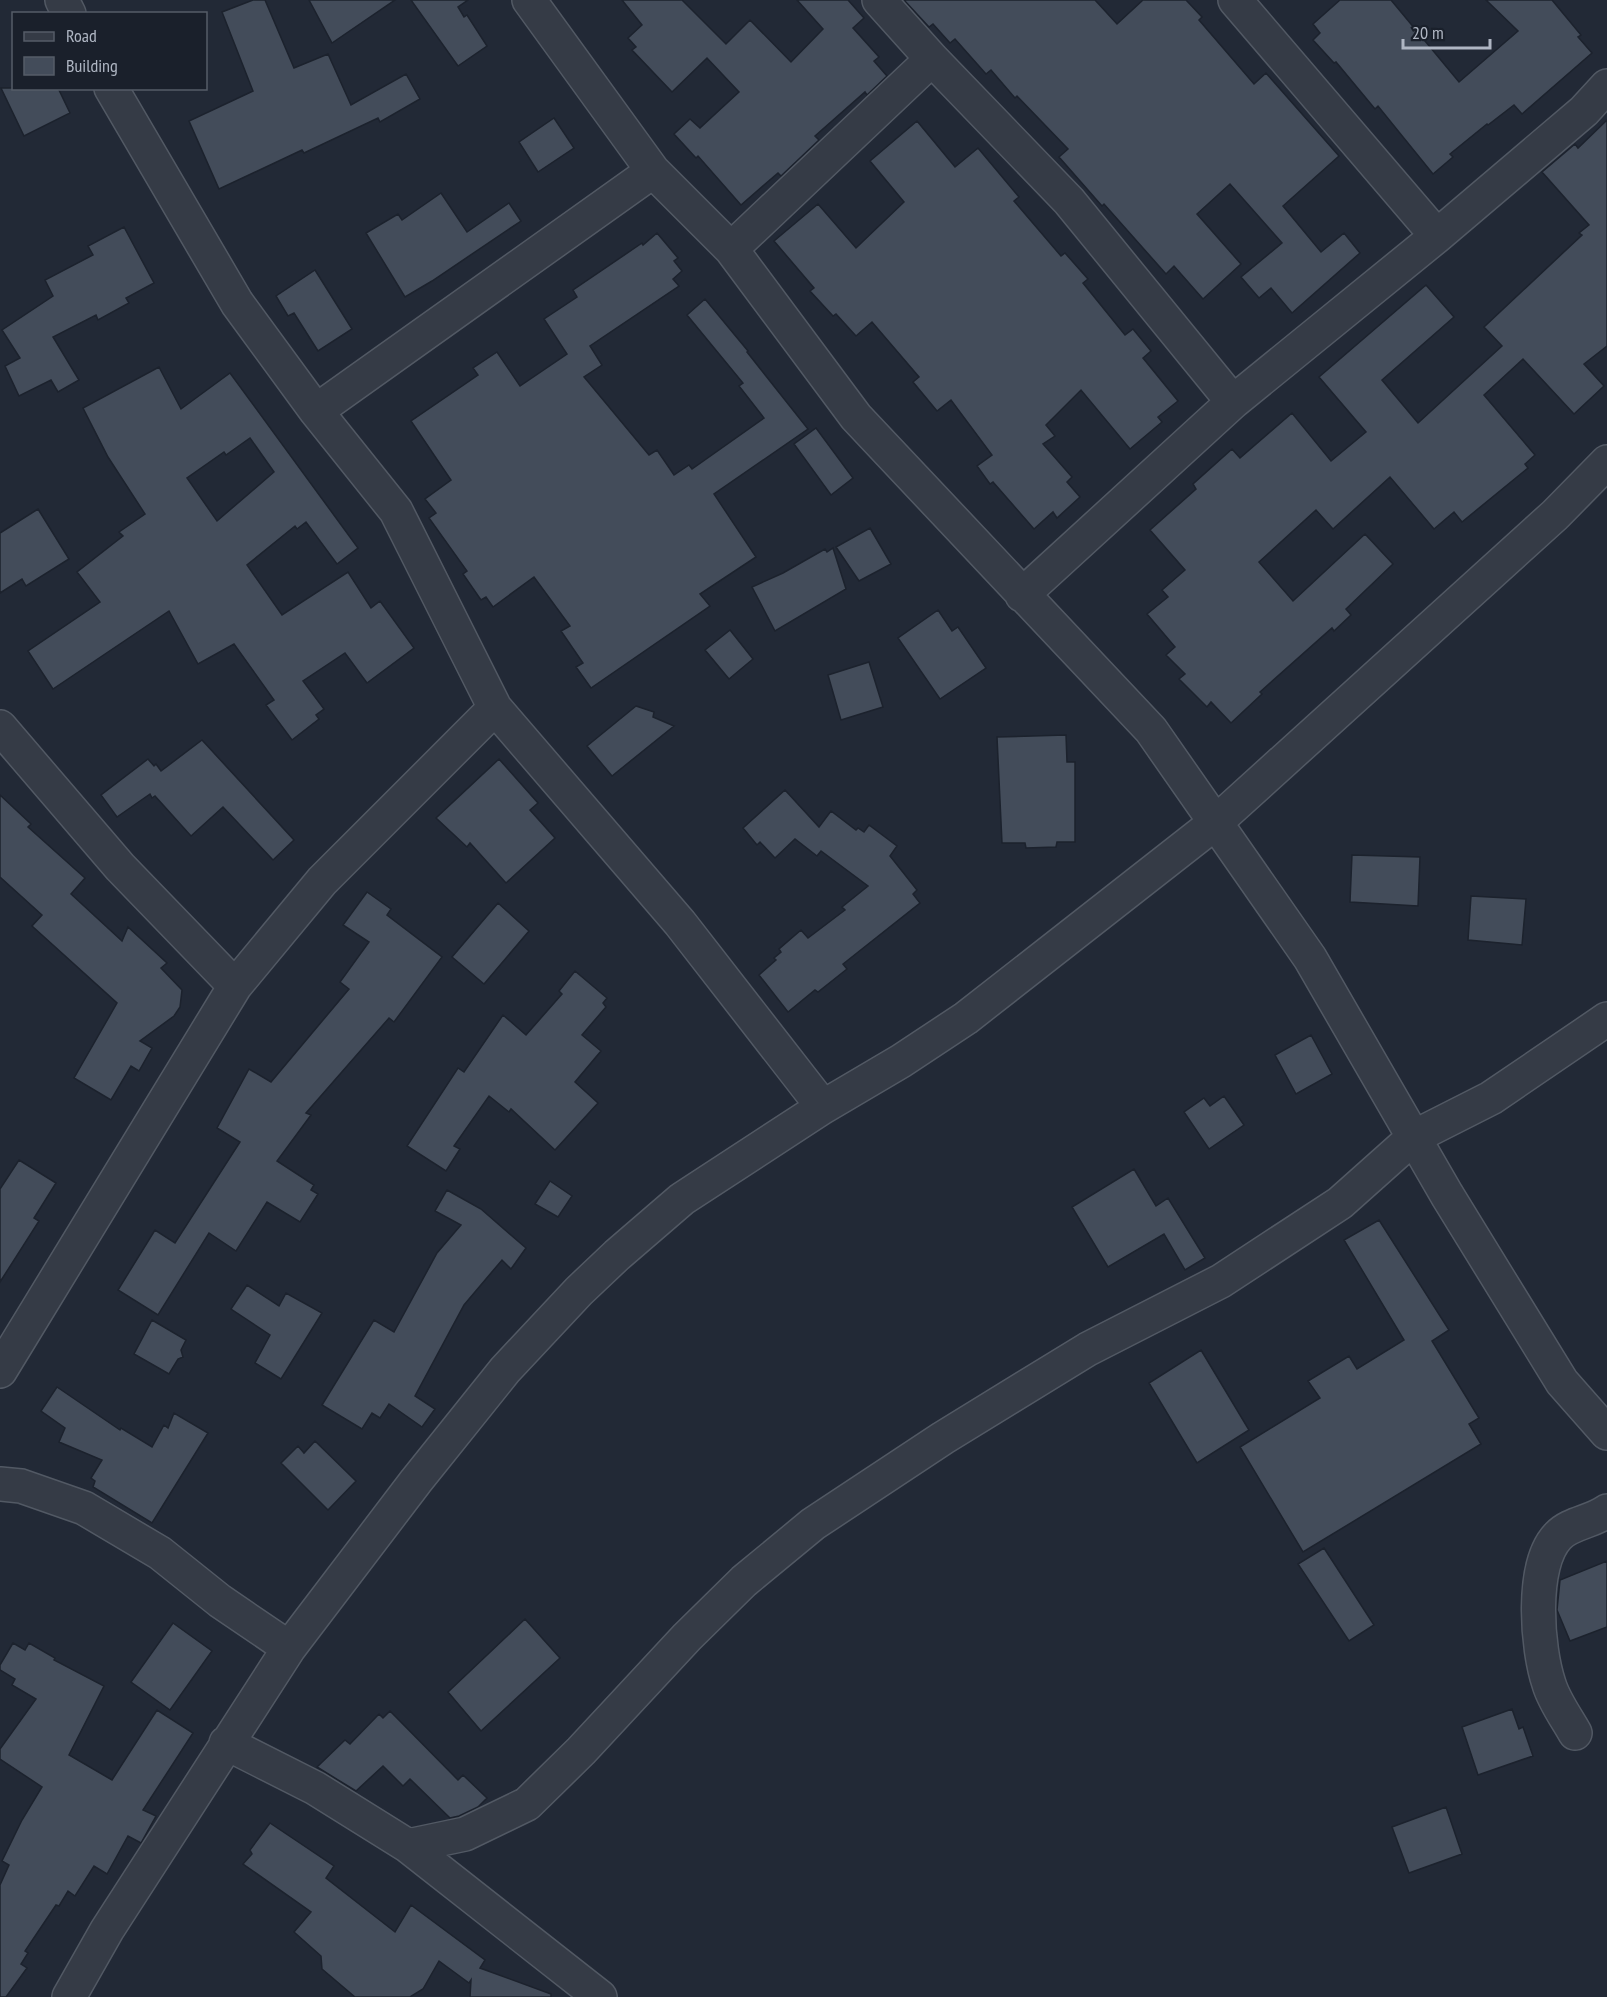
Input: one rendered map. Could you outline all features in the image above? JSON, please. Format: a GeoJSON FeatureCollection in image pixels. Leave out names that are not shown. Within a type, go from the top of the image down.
{"type":"FeatureCollection","features":[{"type":"Feature","properties":{"kind":"street"},"geometry":{"type":"LineString","coordinates":[[529,0],[653,171],[731,249],[856,417],[1151,730],[1310,958],[1447,1195],[1562,1382],[1607,1433]]}},
{"type":"Feature","properties":{"kind":"street"},"geometry":{"type":"LineString","coordinates":[[879,0],[1069,201],[1233,402]]}},
{"type":"Feature","properties":{"kind":"street"},"geometry":{"type":"LineString","coordinates":[[1235,0],[1437,236]]}},
{"type":"Feature","properties":{"kind":"street"},"geometry":{"type":"LineString","coordinates":[[731,249],[932,58]]}},
{"type":"Feature","properties":{"kind":"street"},"geometry":{"type":"LineString","coordinates":[[1022,595],[1233,402],[1437,236],[1584,111],[1607,86]]}},
{"type":"Feature","properties":{"kind":"street"},"geometry":{"type":"LineString","coordinates":[[112,90],[237,303],[316,411],[396,511],[495,708],[680,923],[823,1107]]}},
{"type":"Feature","properties":{"kind":"street"},"geometry":{"type":"LineString","coordinates":[[316,411],[653,171]]}},
{"type":"Feature","properties":{"kind":"street"},"geometry":{"type":"LineString","coordinates":[[69,1997],[107,1930],[289,1648],[416,1481],[505,1370],[579,1291],[682,1199],[823,1107],[902,1061],[966,1018],[1215,823],[1555,515],[1607,462]]}},
{"type":"Feature","properties":{"kind":"street"},"geometry":{"type":"LineString","coordinates":[[0,1371],[235,986],[322,881],[495,708]]}},
{"type":"Feature","properties":{"kind":"street"},"geometry":{"type":"LineString","coordinates":[[0,727],[120,867],[235,986]]}},
{"type":"Feature","properties":{"kind":"street"},"geometry":{"type":"LineString","coordinates":[[408,1846],[465,1834],[527,1804],[744,1581],[813,1524],[943,1438],[1088,1349],[1221,1281],[1340,1203],[1414,1137],[1491,1098],[1607,1019]]}},
{"type":"Feature","properties":{"kind":"street"},"geometry":{"type":"LineString","coordinates":[[7,1478],[84,1508],[150,1548],[289,1648]]}},
{"type":"Feature","properties":{"kind":"street"},"geometry":{"type":"LineString","coordinates":[[1575,1733],[1553,1695],[1547,1679],[1540,1642],[1538,1591],[1548,1554],[1559,1535],[1607,1511]]}},
{"type":"Feature","properties":{"kind":"street"},"geometry":{"type":"LineString","coordinates":[[226,1743],[315,1788],[408,1846],[600,1997]]}},
{"type":"Feature","properties":{"kind":"building"},"geometry":{"type":"Polygon","coordinates":[[[253,0],[265,0],[294,68],[328,54],[351,105],[406,74],[420,99],[380,122],[378,118],[219,189],[189,121],[253,91],[222,12],[253,0]]]}},
{"type":"Feature","properties":{"kind":"building"},"geometry":{"type":"Polygon","coordinates":[[[309,0],[395,0],[332,43],[309,0]]]}},
{"type":"Feature","properties":{"kind":"building"},"geometry":{"type":"Polygon","coordinates":[[[411,0],[468,0],[458,7],[464,17],[467,15],[487,46],[458,66],[411,0]]]}},
{"type":"Feature","properties":{"kind":"building"},"geometry":{"type":"Polygon","coordinates":[[[622,0],[682,0],[726,44],[750,20],[791,62],[823,29],[797,0],[848,0],[864,18],[853,28],[879,57],[874,61],[887,76],[815,136],[819,140],[781,176],[778,173],[741,205],[698,156],[696,158],[674,134],[690,119],[700,128],[739,92],[707,58],[672,92],[632,50],[636,47],[628,38],[642,25],[622,0]]]}},
{"type":"Feature","properties":{"kind":"building"},"geometry":{"type":"Polygon","coordinates":[[[904,0],[1095,0],[1117,24],[1143,0],[1186,0],[1202,17],[1199,20],[1254,84],[1266,73],[1339,156],[1283,206],[1321,252],[1344,233],[1360,253],[1292,313],[1271,288],[1259,298],[1241,277],[1282,243],[1230,184],[1197,214],[1241,264],[1203,299],[1174,266],[1166,274],[1104,204],[1102,206],[1059,157],[1068,149],[1017,96],[1015,98],[991,70],[986,74],[955,39],[950,43],[933,24],[929,27],[904,0]]]}},
{"type":"Feature","properties":{"kind":"building"},"geometry":{"type":"Polygon","coordinates":[[[1340,0],[1391,0],[1459,82],[1518,31],[1486,0],[1552,0],[1581,35],[1578,37],[1592,53],[1522,114],[1514,105],[1487,124],[1450,154],[1453,157],[1433,174],[1378,106],[1375,109],[1336,62],[1334,63],[1313,40],[1320,33],[1313,24],[1340,0]]]}},
{"type":"Feature","properties":{"kind":"building"},"geometry":{"type":"Polygon","coordinates":[[[1,88],[59,90],[70,113],[24,136],[1,88]]]}},
{"type":"Feature","properties":{"kind":"building"},"geometry":{"type":"Polygon","coordinates":[[[554,118],[574,148],[538,172],[519,142],[554,118]]]}},
{"type":"Feature","properties":{"kind":"building"},"geometry":{"type":"Polygon","coordinates":[[[1607,120],[1607,346],[1584,364],[1604,386],[1574,414],[1523,359],[1484,395],[1535,455],[1525,464],[1528,468],[1462,522],[1454,512],[1434,529],[1390,477],[1333,529],[1316,510],[1259,562],[1293,601],[1365,534],[1393,564],[1346,609],[1351,615],[1334,631],[1332,628],[1260,692],[1262,694],[1231,723],[1211,702],[1207,707],[1179,679],[1185,674],[1166,655],[1175,647],[1147,614],[1168,597],[1162,590],[1185,570],[1150,530],[1196,489],[1193,484],[1232,449],[1240,458],[1292,413],[1331,461],[1366,432],[1319,377],[1426,285],[1454,317],[1382,380],[1418,423],[1502,346],[1484,327],[1582,235],[1579,233],[1589,225],[1542,172],[1575,144],[1578,148],[1607,120]]]}},
{"type":"Feature","properties":{"kind":"building"},"geometry":{"type":"Polygon","coordinates":[[[917,121],[955,167],[978,148],[1019,197],[1014,201],[1061,256],[1065,253],[1088,279],[1083,283],[1125,335],[1133,329],[1151,351],[1143,358],[1178,401],[1158,417],[1162,422],[1130,449],[1081,390],[1046,425],[1055,436],[1043,444],[1072,477],[1067,482],[1080,497],[1057,518],[1053,512],[1034,529],[993,482],[990,484],[977,466],[992,455],[951,400],[937,411],[913,382],[919,377],[872,322],[856,336],[810,291],[814,288],[774,241],[818,204],[856,248],[904,202],[870,161],[917,121]]]}},
{"type":"Feature","properties":{"kind":"building"},"geometry":{"type":"Polygon","coordinates":[[[441,193],[467,232],[509,203],[521,221],[405,297],[366,233],[398,214],[402,220],[441,193]]]}},
{"type":"Feature","properties":{"kind":"building"},"geometry":{"type":"Polygon","coordinates":[[[124,227],[154,283],[126,298],[129,303],[98,320],[96,315],[53,337],[79,380],[58,392],[51,380],[19,396],[5,366],[20,358],[2,330],[53,296],[45,280],[93,255],[88,246],[124,227]]]}},
{"type":"Feature","properties":{"kind":"building"},"geometry":{"type":"Polygon","coordinates":[[[657,233],[678,258],[674,261],[682,271],[673,279],[679,286],[590,346],[602,365],[584,377],[649,455],[657,450],[674,475],[689,465],[692,469],[764,418],[739,386],[743,383],[687,315],[705,299],[808,429],[714,494],[756,557],[700,594],[710,606],[591,688],[576,667],[583,663],[561,631],[570,626],[534,577],[493,607],[486,597],[481,600],[463,574],[467,571],[429,518],[436,513],[425,499],[451,480],[411,421],[478,375],[473,368],[497,352],[520,386],[567,354],[544,319],[577,297],[573,290],[642,243],[643,245],[657,233]]]}},
{"type":"Feature","properties":{"kind":"building"},"geometry":{"type":"Polygon","coordinates":[[[315,270],[352,329],[318,351],[294,313],[288,316],[276,296],[315,270]]]}},
{"type":"Feature","properties":{"kind":"building"},"geometry":{"type":"Polygon","coordinates":[[[159,367],[181,409],[230,373],[358,548],[337,564],[306,522],[297,529],[295,526],[247,565],[282,615],[348,572],[371,608],[380,601],[414,648],[367,683],[345,653],[303,681],[324,709],[316,715],[319,719],[292,740],[266,705],[274,700],[234,644],[198,664],[169,611],[53,689],[28,651],[100,602],[77,572],[123,536],[119,532],[145,514],[108,457],[83,408],[159,367]],[[250,438],[226,455],[224,452],[187,478],[217,521],[274,472],[250,438]]]}},
{"type":"Feature","properties":{"kind":"building"},"geometry":{"type":"Polygon","coordinates":[[[816,428],[853,478],[831,495],[794,444],[816,428]]]}},
{"type":"Feature","properties":{"kind":"building"},"geometry":{"type":"Polygon","coordinates":[[[38,509],[69,559],[26,586],[22,579],[0,593],[0,533],[38,509]]]}},
{"type":"Feature","properties":{"kind":"building"},"geometry":{"type":"Polygon","coordinates":[[[870,528],[891,564],[859,581],[836,547],[870,528]]]}},
{"type":"Feature","properties":{"kind":"building"},"geometry":{"type":"Polygon","coordinates":[[[833,548],[846,589],[775,631],[752,587],[783,573],[825,549],[827,552],[833,548]]]}},
{"type":"Feature","properties":{"kind":"building"},"geometry":{"type":"Polygon","coordinates":[[[938,610],[952,631],[958,627],[986,668],[940,699],[898,638],[938,610]]]}},
{"type":"Feature","properties":{"kind":"building"},"geometry":{"type":"Polygon","coordinates":[[[730,630],[753,659],[729,679],[705,650],[730,630]]]}},
{"type":"Feature","properties":{"kind":"building"},"geometry":{"type":"Polygon","coordinates":[[[869,662],[883,707],[841,720],[828,675],[869,662]]]}},
{"type":"Feature","properties":{"kind":"building"},"geometry":{"type":"Polygon","coordinates":[[[636,706],[654,712],[653,717],[674,726],[612,776],[587,746],[636,706]]]}},
{"type":"Feature","properties":{"kind":"building"},"geometry":{"type":"Polygon","coordinates":[[[1066,735],[1067,762],[1075,762],[1075,842],[1057,842],[1056,847],[1026,848],[1025,843],[1002,843],[997,737],[1066,735]]]}},
{"type":"Feature","properties":{"kind":"building"},"geometry":{"type":"Polygon","coordinates":[[[202,740],[294,840],[273,860],[223,807],[191,836],[155,796],[152,798],[150,794],[117,817],[101,795],[148,759],[161,771],[202,740]]]}},
{"type":"Feature","properties":{"kind":"building"},"geometry":{"type":"Polygon","coordinates":[[[499,759],[538,803],[530,810],[555,838],[506,883],[470,843],[467,847],[436,818],[499,759]]]}},
{"type":"Feature","properties":{"kind":"building"},"geometry":{"type":"Polygon","coordinates":[[[785,790],[819,827],[831,811],[856,830],[858,828],[864,832],[869,825],[897,846],[890,856],[917,890],[913,894],[920,903],[843,964],[847,969],[818,992],[815,990],[788,1012],[759,975],[776,960],[774,958],[781,952],[779,949],[801,930],[808,938],[845,910],[842,907],[868,886],[821,851],[817,856],[795,839],[775,858],[760,842],[757,845],[743,828],[785,790]]]}},
{"type":"Feature","properties":{"kind":"building"},"geometry":{"type":"Polygon","coordinates":[[[0,795],[31,824],[28,827],[85,878],[71,894],[122,941],[128,927],[167,963],[161,968],[182,990],[180,1007],[174,1016],[140,1041],[152,1048],[139,1071],[131,1066],[111,1100],[74,1078],[117,1003],[32,926],[42,915],[0,877],[0,795]]]}},
{"type":"Feature","properties":{"kind":"building"},"geometry":{"type":"Polygon","coordinates":[[[1352,855],[1420,857],[1418,906],[1350,902],[1352,855]]]}},
{"type":"Feature","properties":{"kind":"building"},"geometry":{"type":"Polygon","coordinates":[[[367,892],[391,909],[387,915],[442,957],[394,1022],[389,1018],[306,1113],[311,1115],[277,1161],[314,1185],[311,1190],[318,1194],[300,1222],[267,1202],[236,1251],[209,1233],[158,1315],[118,1290],[155,1230],[175,1243],[240,1142],[217,1128],[249,1069],[271,1082],[349,989],[340,982],[369,942],[343,925],[367,892]]]}},
{"type":"Feature","properties":{"kind":"building"},"geometry":{"type":"Polygon","coordinates":[[[1471,896],[1526,899],[1522,945],[1468,940],[1471,896]]]}},
{"type":"Feature","properties":{"kind":"building"},"geometry":{"type":"Polygon","coordinates":[[[498,903],[529,931],[484,984],[452,957],[498,903]]]}},
{"type":"Feature","properties":{"kind":"building"},"geometry":{"type":"Polygon","coordinates":[[[575,971],[607,998],[603,1003],[606,1007],[582,1035],[601,1051],[575,1082],[598,1103],[555,1150],[511,1109],[509,1112],[489,1096],[454,1146],[460,1149],[446,1171],[407,1146],[458,1068],[464,1072],[503,1015],[526,1035],[562,994],[559,991],[575,971]]]}},
{"type":"Feature","properties":{"kind":"building"},"geometry":{"type":"Polygon","coordinates":[[[1311,1035],[1332,1074],[1296,1094],[1275,1055],[1311,1035]]]}},
{"type":"Feature","properties":{"kind":"building"},"geometry":{"type":"Polygon","coordinates":[[[1224,1096],[1244,1125],[1209,1149],[1184,1112],[1204,1098],[1210,1106],[1224,1096]]]}},
{"type":"Feature","properties":{"kind":"building"},"geometry":{"type":"Polygon","coordinates":[[[19,1160],[56,1183],[34,1218],[39,1221],[0,1282],[0,1189],[19,1160]]]}},
{"type":"Feature","properties":{"kind":"building"},"geometry":{"type":"Polygon","coordinates":[[[1134,1169],[1156,1206],[1168,1198],[1205,1258],[1185,1270],[1164,1234],[1108,1267],[1072,1207],[1134,1169]]]}},
{"type":"Feature","properties":{"kind":"building"},"geometry":{"type":"Polygon","coordinates":[[[550,1181],[572,1196],[558,1217],[535,1204],[550,1181]]]}},
{"type":"Feature","properties":{"kind":"building"},"geometry":{"type":"Polygon","coordinates":[[[447,1190],[481,1209],[526,1248],[511,1269],[502,1260],[464,1305],[415,1396],[435,1409],[422,1427],[389,1404],[380,1418],[372,1413],[362,1429],[322,1405],[374,1320],[394,1332],[437,1253],[461,1225],[435,1211],[447,1190]]]}},
{"type":"Feature","properties":{"kind":"building"},"geometry":{"type":"Polygon","coordinates":[[[1379,1220],[1449,1330],[1432,1341],[1479,1418],[1469,1424],[1481,1444],[1303,1552],[1240,1447],[1320,1398],[1308,1381],[1349,1356],[1357,1369],[1404,1340],[1344,1240],[1379,1220]]]}},
{"type":"Feature","properties":{"kind":"building"},"geometry":{"type":"Polygon","coordinates":[[[247,1285],[279,1306],[286,1293],[322,1313],[281,1379],[255,1363],[270,1335],[231,1309],[247,1285]]]}},
{"type":"Feature","properties":{"kind":"building"},"geometry":{"type":"Polygon","coordinates":[[[152,1320],[186,1340],[181,1350],[183,1357],[178,1359],[169,1374],[134,1354],[152,1320]]]}},
{"type":"Feature","properties":{"kind":"building"},"geometry":{"type":"Polygon","coordinates":[[[1201,1350],[1249,1430],[1197,1463],[1149,1383],[1201,1350]]]}},
{"type":"Feature","properties":{"kind":"building"},"geometry":{"type":"Polygon","coordinates":[[[57,1387],[120,1430],[121,1428],[152,1447],[164,1425],[168,1428],[174,1413],[208,1433],[152,1523],[93,1487],[95,1481],[91,1478],[102,1460],[59,1442],[65,1428],[41,1411],[57,1387]]]}},
{"type":"Feature","properties":{"kind":"building"},"geometry":{"type":"Polygon","coordinates":[[[315,1441],[356,1481],[328,1510],[281,1463],[298,1446],[304,1453],[315,1441]]]}},
{"type":"Feature","properties":{"kind":"building"},"geometry":{"type":"Polygon","coordinates":[[[1324,1548],[1374,1625],[1349,1641],[1298,1564],[1324,1548]]]}},
{"type":"Feature","properties":{"kind":"building"},"geometry":{"type":"Polygon","coordinates":[[[1607,1561],[1607,1627],[1570,1641],[1557,1610],[1560,1580],[1607,1561]]]}},
{"type":"Feature","properties":{"kind":"building"},"geometry":{"type":"Polygon","coordinates":[[[525,1619],[560,1658],[481,1731],[448,1692],[525,1619]]]}},
{"type":"Feature","properties":{"kind":"building"},"geometry":{"type":"Polygon","coordinates":[[[173,1623],[212,1651],[170,1710],[131,1682],[173,1623]]]}},
{"type":"Feature","properties":{"kind":"building"},"geometry":{"type":"Polygon","coordinates":[[[13,1643],[25,1650],[29,1643],[55,1658],[54,1660],[104,1686],[69,1755],[112,1780],[157,1710],[193,1733],[143,1810],[156,1816],[141,1843],[128,1836],[107,1874],[94,1866],[75,1896],[68,1891],[25,1951],[28,1953],[21,1964],[27,1968],[6,1997],[0,1997],[0,1885],[9,1865],[2,1861],[22,1820],[42,1787],[0,1759],[0,1749],[36,1699],[12,1685],[15,1679],[0,1670],[0,1665],[13,1643]]]}},
{"type":"Feature","properties":{"kind":"building"},"geometry":{"type":"Polygon","coordinates":[[[1512,1709],[1519,1729],[1523,1727],[1533,1756],[1478,1775],[1462,1727],[1512,1709]]]}},
{"type":"Feature","properties":{"kind":"building"},"geometry":{"type":"Polygon","coordinates":[[[390,1711],[458,1780],[463,1775],[487,1798],[478,1807],[450,1818],[410,1779],[403,1786],[383,1766],[356,1791],[317,1767],[345,1740],[350,1744],[379,1714],[383,1718],[390,1711]]]}},
{"type":"Feature","properties":{"kind":"building"},"geometry":{"type":"Polygon","coordinates":[[[1446,1807],[1462,1854],[1409,1873],[1392,1827],[1446,1807]]]}},
{"type":"Feature","properties":{"kind":"building"},"geometry":{"type":"Polygon","coordinates":[[[270,1823],[334,1866],[326,1878],[395,1932],[411,1905],[485,1960],[480,1968],[551,1994],[551,1997],[470,1997],[471,1980],[469,1983],[439,1961],[423,1989],[410,1997],[355,1997],[322,1969],[321,1956],[294,1932],[311,1912],[243,1864],[252,1854],[250,1850],[270,1823]]]}}]}
